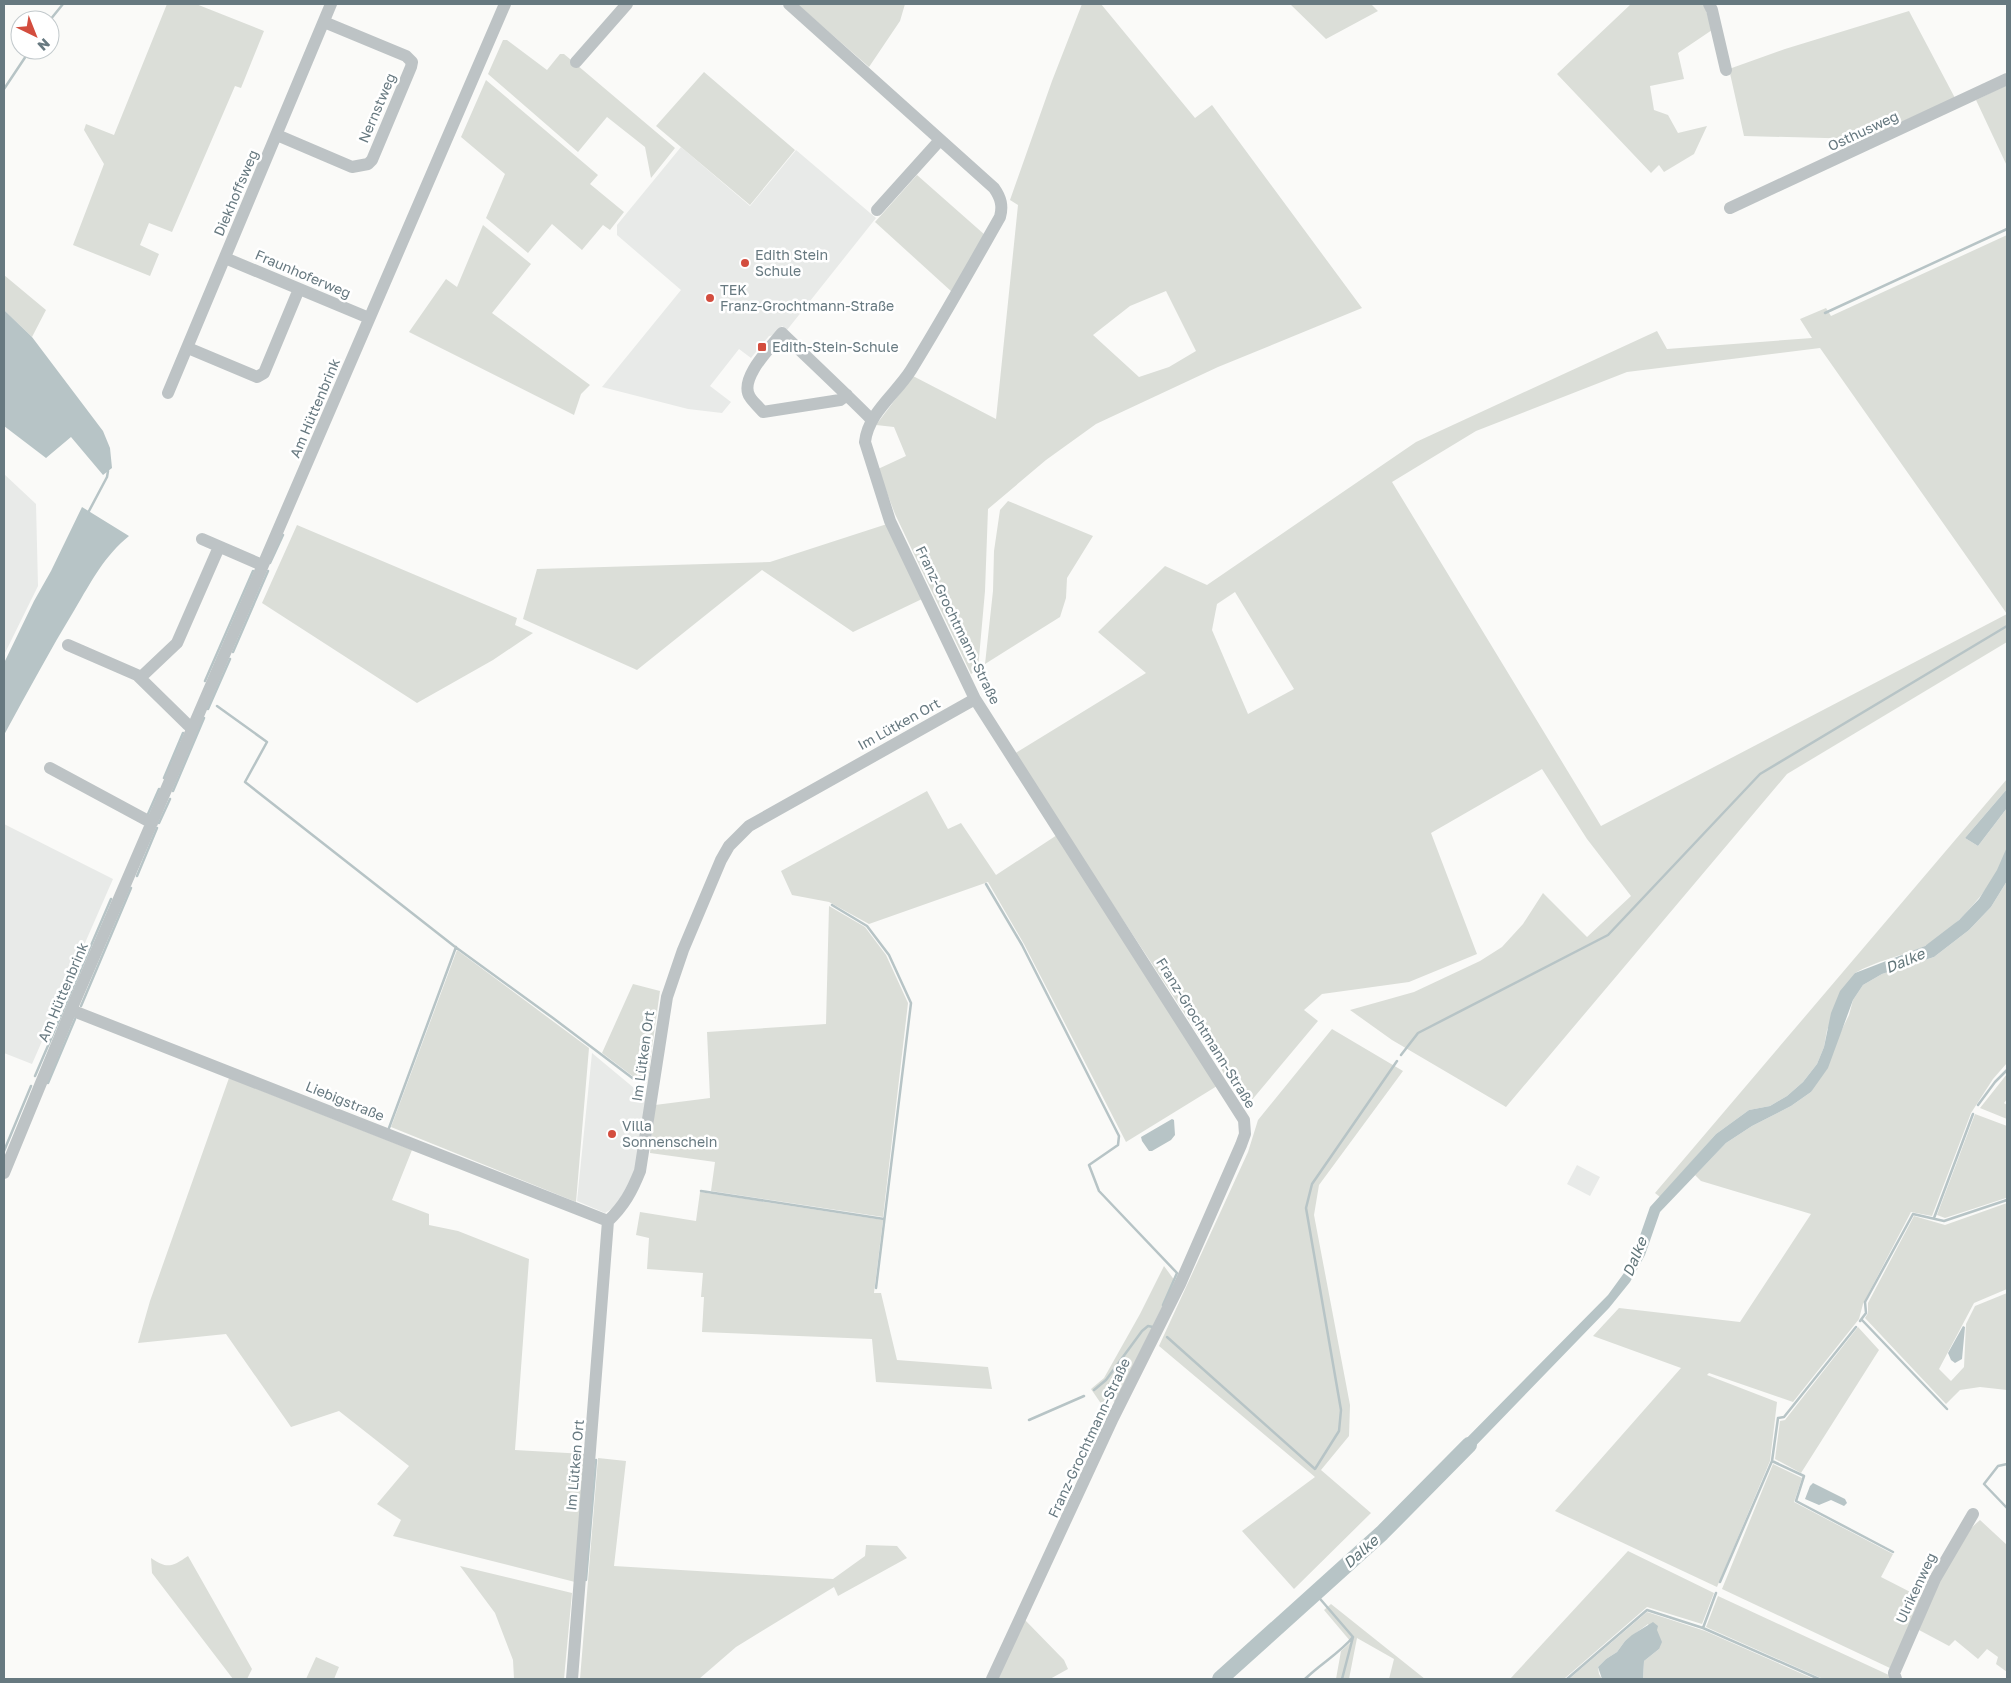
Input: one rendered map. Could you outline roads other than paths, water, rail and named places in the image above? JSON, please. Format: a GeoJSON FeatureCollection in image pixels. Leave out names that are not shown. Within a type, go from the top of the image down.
{"type":"FeatureCollection","features":[{"type":"Feature","properties":{"kind":"street","name":"Diekhoffsweg"},"geometry":{"type":"LineString","coordinates":[[168,392],[331,4]]}},
{"type":"Feature","properties":{"kind":"street"},"geometry":{"type":"LineString","coordinates":[[576,62],[627,4]]}},
{"type":"Feature","properties":{"kind":"street","name":"Franz-Grochtmann-Straße"},"geometry":{"type":"LineString","coordinates":[[789,4],[994,188],[1002,203],[1000,217],[952,301],[910,371],[872,420],[866,431],[865,442],[890,521],[975,699],[1244,1120],[1245,1134],[1242,1146],[1180,1284],[1113,1418],[992,1679]]}},
{"type":"Feature","properties":{"kind":"street"},"geometry":{"type":"LineString","coordinates":[[1709,4],[1726,70]]}},
{"type":"Feature","properties":{"kind":"street","name":"Am Hüttenbrink"},"geometry":{"type":"LineString","coordinates":[[4,1173],[71,1010],[502,5]]}},
{"type":"Feature","properties":{"kind":"street","name":"Nernstweg"},"geometry":{"type":"LineString","coordinates":[[276,135],[352,167],[368,164],[372,160],[412,62],[406,56],[324,22]]}},
{"type":"Feature","properties":{"kind":"street","name":"Osthusweg"},"geometry":{"type":"LineString","coordinates":[[1730,208],[2007,79]]}},
{"type":"Feature","properties":{"kind":"street"},"geometry":{"type":"LineString","coordinates":[[877,210],[940,140]]}},
{"type":"Feature","properties":{"kind":"street","name":"Fraunhoferweg"},"geometry":{"type":"LineString","coordinates":[[225,258],[369,318]]}},
{"type":"Feature","properties":{"kind":"street"},"geometry":{"type":"LineString","coordinates":[[188,348],[257,377],[264,373],[299,289]]}},
{"type":"Feature","properties":{"kind":"street"},"geometry":{"type":"LineString","coordinates":[[847,395],[840,400],[763,412],[749,397],[747,382],[759,361],[782,333],[847,395],[872,420]]}},
{"type":"Feature","properties":{"kind":"street"},"geometry":{"type":"LineString","coordinates":[[202,539],[262,565]]}},
{"type":"Feature","properties":{"kind":"street"},"geometry":{"type":"LineString","coordinates":[[140,678],[177,643],[219,546]]}},
{"type":"Feature","properties":{"kind":"street"},"geometry":{"type":"LineString","coordinates":[[68,645],[137,675],[188,725],[193,727]]}},
{"type":"Feature","properties":{"kind":"street","name":"Im Lütken Ort"},"geometry":{"type":"LineString","coordinates":[[572,1679],[608,1221],[621,1208],[632,1190],[640,1171],[667,997],[697,916],[721,860],[729,846],[741,832],[764,817],[975,699]]}},
{"type":"Feature","properties":{"kind":"street"},"geometry":{"type":"LineString","coordinates":[[50,768],[152,823]]}},
{"type":"Feature","properties":{"kind":"street","name":"Liebigstraße"},"geometry":{"type":"LineString","coordinates":[[71,1010],[608,1221]]}},
{"type":"Feature","properties":{"kind":"street","name":"Ulrikenweg"},"geometry":{"type":"LineString","coordinates":[[1896,1679],[1894,1673],[1934,1579],[1973,1514]]}},
{"type":"Feature","properties":{"kind":"water"},"geometry":{"type":"Polygon","coordinates":[[[4,310],[32,337],[103,431],[110,448],[112,468],[103,475],[71,437],[46,458],[4,426],[4,310]]]}},
{"type":"Feature","properties":{"kind":"water"},"geometry":{"type":"Polygon","coordinates":[[[82,507],[129,536],[120,543],[93,579],[4,735],[4,663],[82,507]]]}},
{"type":"Feature","properties":{"kind":"water"},"geometry":{"type":"Polygon","coordinates":[[[2007,789],[2007,808],[1978,846],[1965,838],[2007,789]]]}},
{"type":"Feature","properties":{"kind":"water"},"geometry":{"type":"Polygon","coordinates":[[[2007,847],[2007,881],[1991,907],[1969,930],[1934,957],[1882,974],[1863,985],[1853,1000],[1828,1068],[1811,1092],[1791,1106],[1752,1126],[1726,1143],[1660,1212],[1645,1255],[1630,1282],[1609,1308],[1459,1463],[1450,1455],[1608,1295],[1624,1273],[1635,1250],[1650,1207],[1716,1134],[1749,1110],[1770,1106],[1787,1096],[1803,1082],[1817,1064],[1824,1047],[1831,1013],[1840,991],[1855,973],[1925,946],[1959,920],[1979,899],[1997,870],[2007,847]]]}},
{"type":"Feature","properties":{"kind":"water"},"geometry":{"type":"Polygon","coordinates":[[[1172,1119],[1174,1120],[1175,1135],[1171,1140],[1149,1151],[1141,1137],[1172,1119]]]}},
{"type":"Feature","properties":{"kind":"water"},"geometry":{"type":"Polygon","coordinates":[[[1963,1326],[1965,1327],[1962,1359],[1955,1363],[1951,1360],[1948,1353],[1963,1326]]]}},
{"type":"Feature","properties":{"kind":"water"},"geometry":{"type":"Polygon","coordinates":[[[1813,1483],[1845,1499],[1847,1503],[1844,1506],[1831,1500],[1819,1505],[1805,1499],[1813,1483]]]}},
{"type":"Feature","properties":{"kind":"water"},"geometry":{"type":"Polygon","coordinates":[[[1653,1622],[1658,1626],[1657,1630],[1662,1642],[1659,1649],[1644,1661],[1643,1679],[1602,1679],[1598,1667],[1617,1652],[1632,1635],[1653,1622]]]}},
{"type":"Feature","properties":{"kind":"waterway"},"geometry":{"type":"LineString","coordinates":[[58,10],[63,4]]}},
{"type":"Feature","properties":{"kind":"waterway"},"geometry":{"type":"LineString","coordinates":[[4,89],[23,60]]}},
{"type":"Feature","properties":{"kind":"waterway"},"geometry":{"type":"LineString","coordinates":[[1825,313],[2007,229]]}},
{"type":"Feature","properties":{"kind":"waterway"},"geometry":{"type":"LineString","coordinates":[[89,511],[107,477],[108,471]]}},
{"type":"Feature","properties":{"kind":"waterway"},"geometry":{"type":"LineString","coordinates":[[270,563],[283,535]]}},
{"type":"Feature","properties":{"kind":"waterway"},"geometry":{"type":"LineString","coordinates":[[205,681],[253,571]]}},
{"type":"Feature","properties":{"kind":"waterway"},"geometry":{"type":"LineString","coordinates":[[233,652],[268,571]]}},
{"type":"Feature","properties":{"kind":"waterway"},"geometry":{"type":"LineString","coordinates":[[1401,1055],[1418,1033],[1608,935],[1760,774],[2007,626]]}},
{"type":"Feature","properties":{"kind":"waterway"},"geometry":{"type":"LineString","coordinates":[[208,709],[230,659]]}},
{"type":"Feature","properties":{"kind":"waterway"},"geometry":{"type":"LineString","coordinates":[[217,706],[267,742],[245,782],[454,946],[635,1080]]}},
{"type":"Feature","properties":{"kind":"waterway"},"geometry":{"type":"LineString","coordinates":[[173,791],[204,718]]}},
{"type":"Feature","properties":{"kind":"waterway"},"geometry":{"type":"LineString","coordinates":[[164,778],[183,733]]}},
{"type":"Feature","properties":{"kind":"waterway"},"geometry":{"type":"LineString","coordinates":[[148,814],[159,789]]}},
{"type":"Feature","properties":{"kind":"waterway"},"geometry":{"type":"LineString","coordinates":[[159,823],[170,799]]}},
{"type":"Feature","properties":{"kind":"waterway"},"geometry":{"type":"LineString","coordinates":[[137,876],[157,828]]}},
{"type":"Feature","properties":{"kind":"waterway"},"geometry":{"type":"LineString","coordinates":[[986,884],[1022,945],[1119,1136],[1118,1145],[1089,1165],[1099,1191],[1177,1273],[1163,1305]]}},
{"type":"Feature","properties":{"kind":"waterway"},"geometry":{"type":"LineString","coordinates":[[81,1006],[131,888]]}},
{"type":"Feature","properties":{"kind":"waterway"},"geometry":{"type":"LineString","coordinates":[[35,1076],[111,899]]}},
{"type":"Feature","properties":{"kind":"waterway"},"geometry":{"type":"LineString","coordinates":[[832,905],[867,926],[889,955],[911,1003],[876,1288]]}},
{"type":"Feature","properties":{"kind":"waterway"},"geometry":{"type":"LineString","coordinates":[[389,1128],[456,947]]}},
{"type":"Feature","properties":{"kind":"waterway"},"geometry":{"type":"LineString","coordinates":[[48,1083],[75,1019]]}},
{"type":"Feature","properties":{"kind":"waterway"},"geometry":{"type":"LineString","coordinates":[[1167,1337],[1315,1469],[1339,1431],[1341,1410],[1306,1208],[1312,1184],[1397,1061]]}},
{"type":"Feature","properties":{"kind":"waterway"},"geometry":{"type":"LineString","coordinates":[[1978,1105],[1995,1082],[2007,1070]]}},
{"type":"Feature","properties":{"kind":"waterway"},"geometry":{"type":"LineString","coordinates":[[4,1151],[31,1086]]}},
{"type":"Feature","properties":{"kind":"waterway"},"geometry":{"type":"LineString","coordinates":[[1934,1218],[1973,1114]]}},
{"type":"Feature","properties":{"kind":"waterway"},"geometry":{"type":"LineString","coordinates":[[701,1191],[884,1219]]}},
{"type":"Feature","properties":{"kind":"waterway"},"geometry":{"type":"LineString","coordinates":[[1860,1321],[1866,1313],[1865,1302],[1913,1214],[1944,1221],[2007,1200]]}},
{"type":"Feature","properties":{"kind":"waterway"},"geometry":{"type":"LineString","coordinates":[[1862,1320],[1947,1409]]}},
{"type":"Feature","properties":{"kind":"waterway"},"geometry":{"type":"LineString","coordinates":[[1094,1390],[1106,1380],[1142,1331],[1148,1326],[1153,1327]]}},
{"type":"Feature","properties":{"kind":"waterway"},"geometry":{"type":"LineString","coordinates":[[1720,1582],[1772,1461],[1778,1418],[1784,1417],[1856,1327]]}},
{"type":"Feature","properties":{"kind":"waterway"},"geometry":{"type":"LineString","coordinates":[[1029,1420],[1084,1396]]}},
{"type":"Feature","properties":{"kind":"waterway","name":"Dalke"},"geometry":{"type":"LineString","coordinates":[[1220,1679],[1382,1533],[1469,1445]]}},
{"type":"Feature","properties":{"kind":"waterway"},"geometry":{"type":"LineString","coordinates":[[586,1580],[596,1460]]}},
{"type":"Feature","properties":{"kind":"waterway"},"geometry":{"type":"LineString","coordinates":[[1772,1461],[1804,1476],[1796,1501],[1893,1552]]}},
{"type":"Feature","properties":{"kind":"waterway"},"geometry":{"type":"LineString","coordinates":[[2007,1464],[1998,1466],[1984,1484],[2007,1508]]}},
{"type":"Feature","properties":{"kind":"waterway"},"geometry":{"type":"LineString","coordinates":[[1305,1679],[1353,1637],[1315,1593]]}},
{"type":"Feature","properties":{"kind":"waterway"},"geometry":{"type":"LineString","coordinates":[[1703,1628],[1716,1593]]}},
{"type":"Feature","properties":{"kind":"waterway"},"geometry":{"type":"LineString","coordinates":[[1567,1679],[1647,1610],[1703,1628],[1819,1679]]}},
{"type":"Feature","properties":{"kind":"waterway"},"geometry":{"type":"LineString","coordinates":[[1342,1679],[1353,1637]]}},
{"type":"Feature","properties":{"kind":"place","name":"Edith Stein Schule"},"geometry":{"type":"Point","coordinates":[745,263]}},
{"type":"Feature","properties":{"kind":"place","name":"TEK Franz-Grochtmann-Straße"},"geometry":{"type":"Point","coordinates":[710,298]}},
{"type":"Feature","properties":{"kind":"place","name":"Edith-Stein-Schule"},"geometry":{"type":"Point","coordinates":[762,347]}},
{"type":"Feature","properties":{"kind":"place","name":"Villa Sonnenschein"},"geometry":{"type":"Point","coordinates":[612,1134]}}]}
